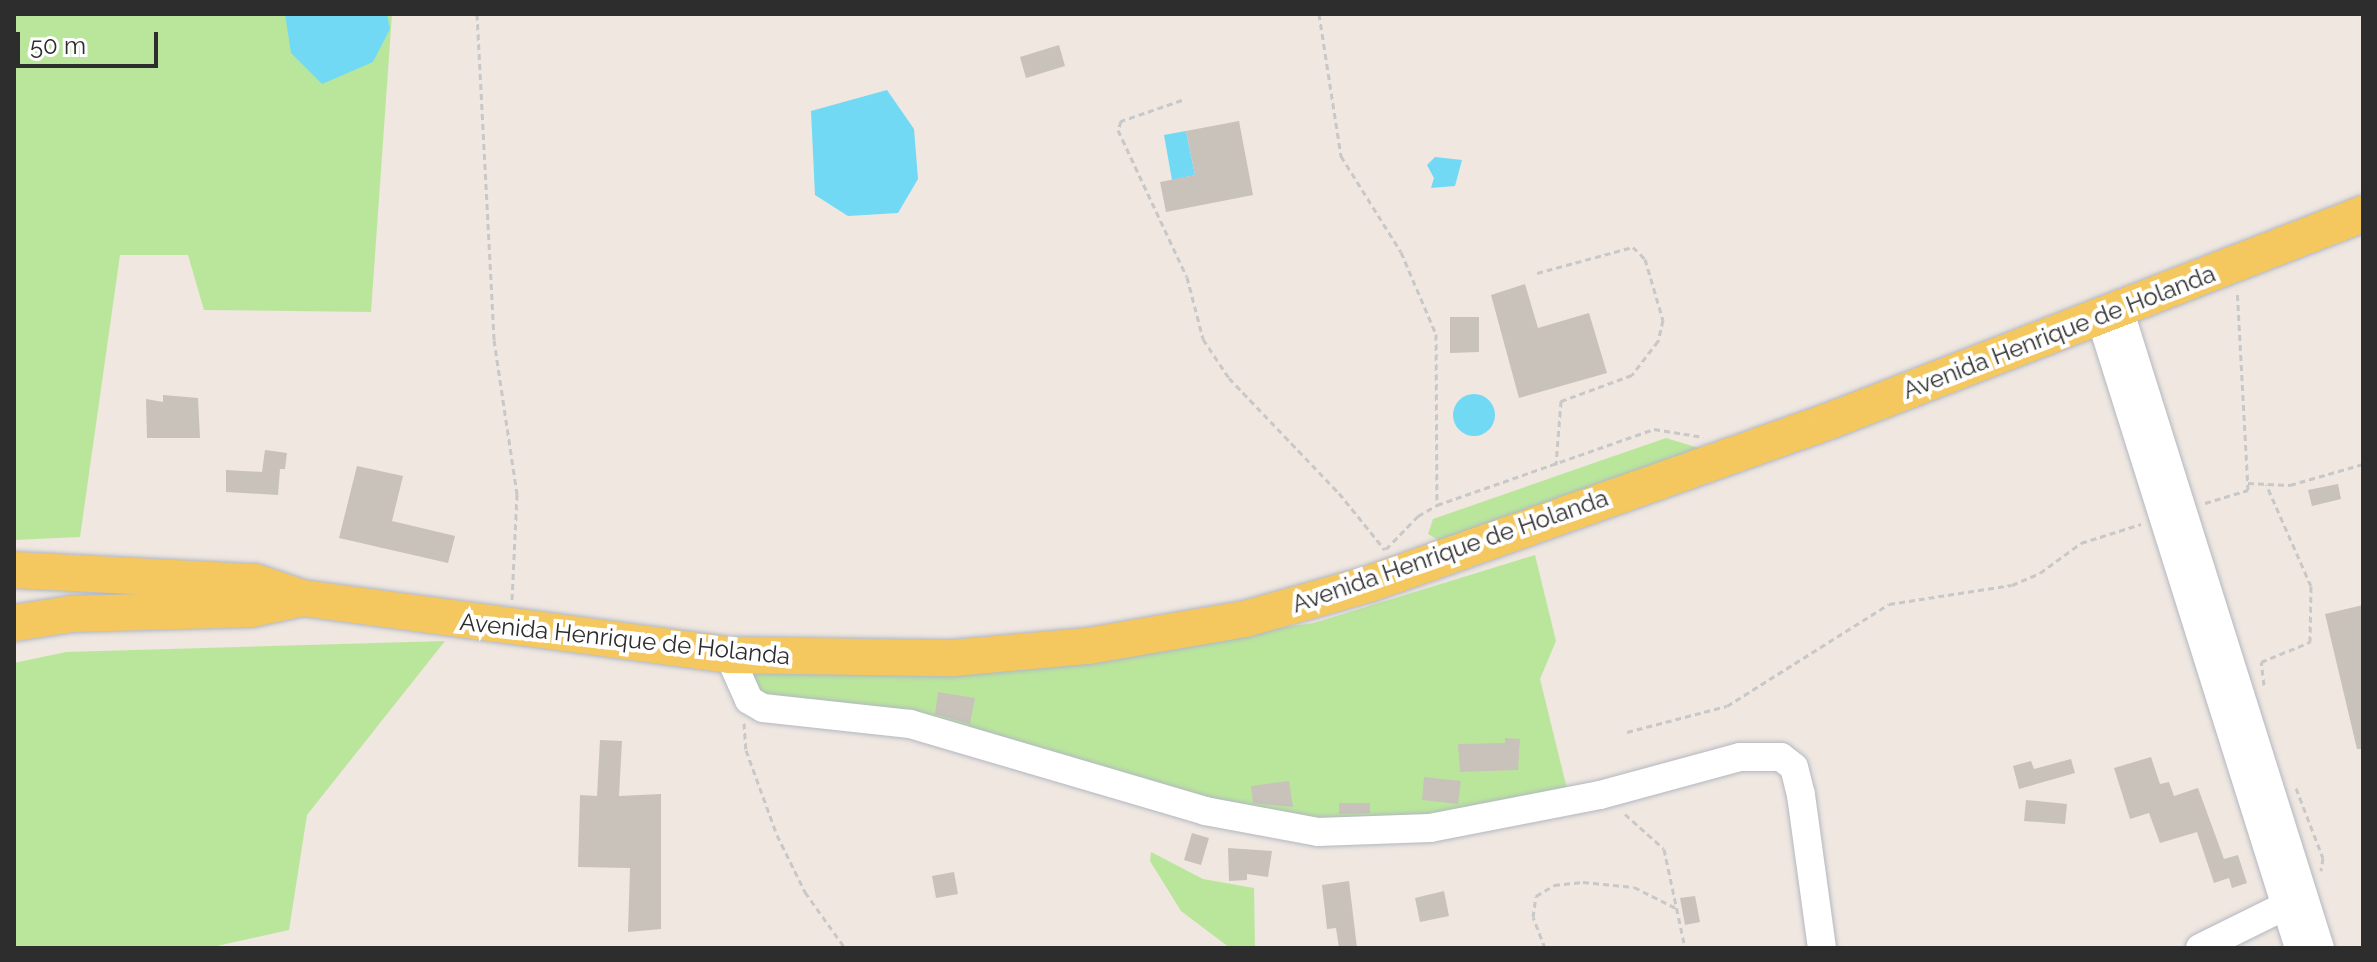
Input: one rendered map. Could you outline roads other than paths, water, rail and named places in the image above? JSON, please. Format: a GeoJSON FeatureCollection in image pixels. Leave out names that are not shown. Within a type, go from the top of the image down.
{"type":"FeatureCollection","features":[{"type":"Feature","properties":{"kind":"main road","name":"Avenida Henrique de Holanda"},"geometry":{"type":"LineString","coordinates":[[302,598],[729,655],[953,658],[1088,646],[1245,619],[1379,566],[1832,420],[2363,214]]}},
{"type":"Feature","properties":{"kind":"main road"},"geometry":{"type":"LineString","coordinates":[[14,570],[255,582],[302,598]]}},
{"type":"Feature","properties":{"kind":"main road"},"geometry":{"type":"LineString","coordinates":[[14,623],[71,614],[252,609],[302,598]]}},
{"type":"Feature","properties":{"kind":"street"},"geometry":{"type":"LineString","coordinates":[[2110,312],[2320,948]]}},
{"type":"Feature","properties":{"kind":"street"},"geometry":{"type":"LineString","coordinates":[[729,655],[749,700],[791,714],[845,714],[910,724],[1205,811],[1318,832],[1430,828],[1600,795],[1740,757],[1781,757],[1794,767],[1801,795],[1822,948]]}},
{"type":"Feature","properties":{"kind":"street"},"geometry":{"type":"LineString","coordinates":[[2200,948],[2304,893]]}},
{"type":"Feature","properties":{"kind":"street"},"geometry":{"type":"LineString","coordinates":[[2299,948],[2304,893]]}},
{"type":"Feature","properties":{"kind":"water"},"geometry":{"type":"Polygon","coordinates":[[[285,14],[387,14],[390,29],[373,62],[322,84],[291,53],[285,14]]]}},
{"type":"Feature","properties":{"kind":"water"},"geometry":{"type":"Polygon","coordinates":[[[887,90],[914,129],[918,179],[898,213],[848,216],[815,195],[811,111],[887,90]]]}},
{"type":"Feature","properties":{"kind":"water"},"geometry":{"type":"Polygon","coordinates":[[[1186,131],[1195,175],[1172,180],[1164,135],[1186,131]]]}},
{"type":"Feature","properties":{"kind":"water"},"geometry":{"type":"Polygon","coordinates":[[[1435,157],[1462,160],[1455,186],[1431,188],[1434,178],[1427,165],[1435,157]]]}},
{"type":"Feature","properties":{"kind":"water"},"geometry":{"type":"Polygon","coordinates":[[[1474,394],[1489,400],[1495,415],[1489,430],[1474,436],[1459,430],[1453,415],[1459,400],[1474,394]]]}}]}
